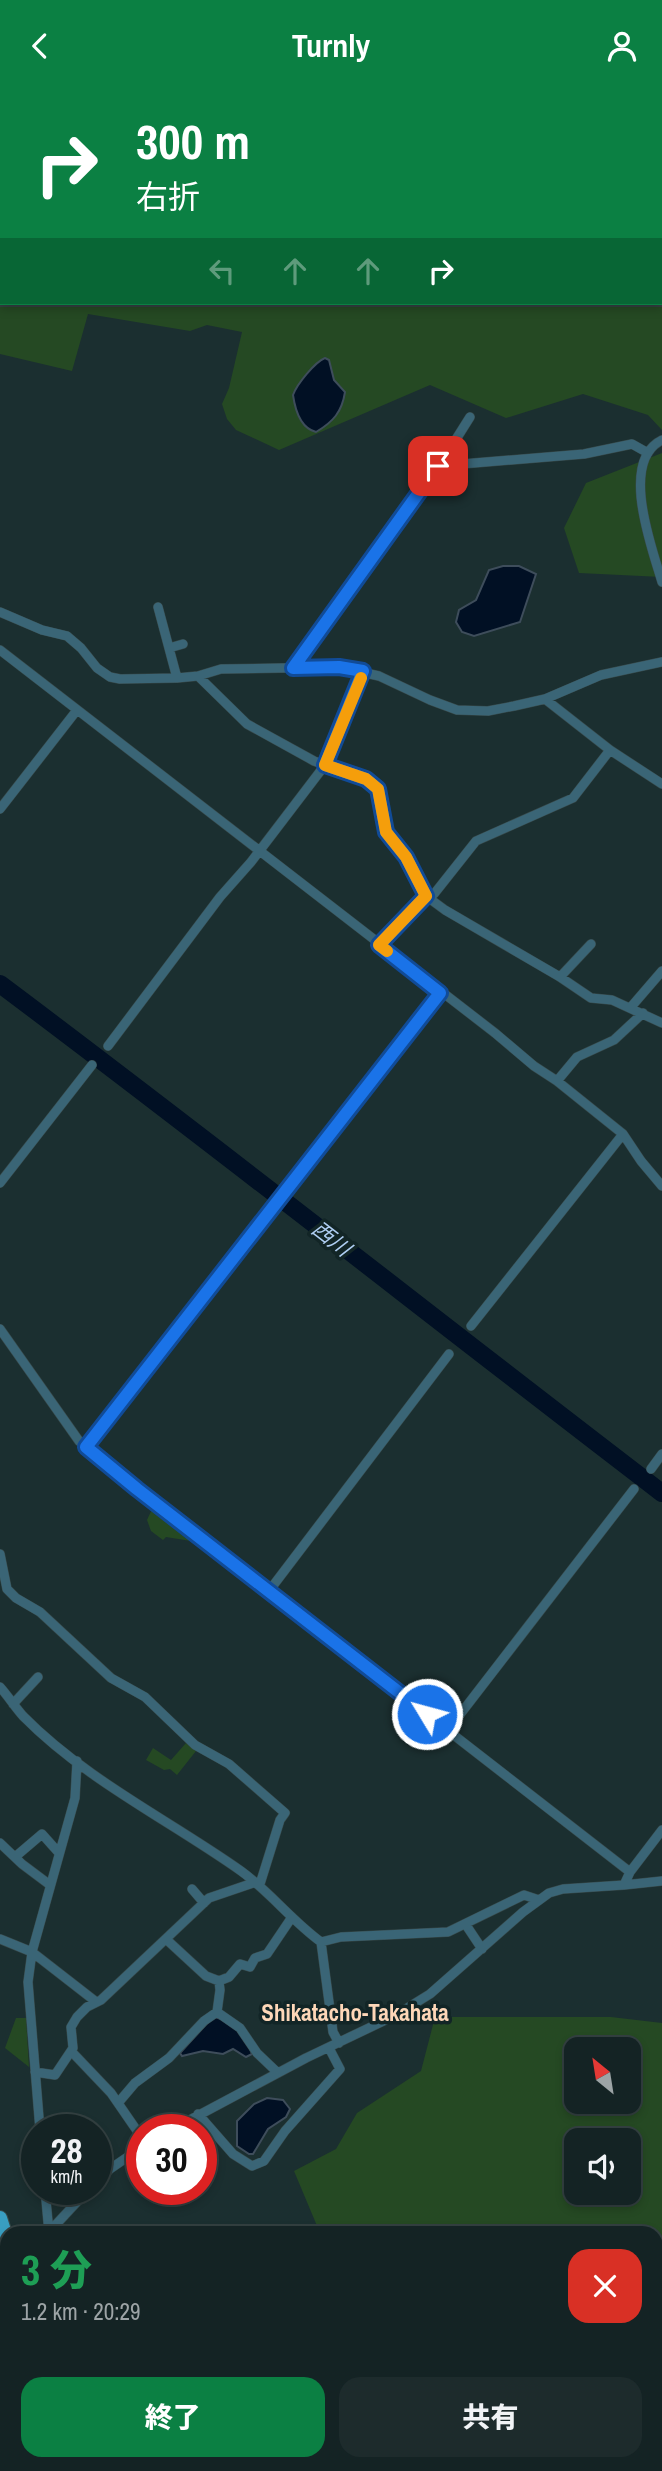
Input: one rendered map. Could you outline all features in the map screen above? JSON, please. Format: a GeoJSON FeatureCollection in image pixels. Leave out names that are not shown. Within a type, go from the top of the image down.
{"type":"FeatureCollection","features":[{"type":"Feature","properties":{"kind":"street"},"geometry":{"type":"LineString","coordinates":[[293,668],[470,417]]}},
{"type":"Feature","properties":{"kind":"street"},"geometry":{"type":"LineString","coordinates":[[662,440],[648,453],[640,474],[642,507],[662,582]]}},
{"type":"Feature","properties":{"kind":"street"},"geometry":{"type":"LineString","coordinates":[[438,466],[584,454],[632,444],[648,453]]}},
{"type":"Feature","properties":{"kind":"street"},"geometry":{"type":"LineString","coordinates":[[159,607],[177,678]]}},
{"type":"Feature","properties":{"kind":"street"},"geometry":{"type":"LineString","coordinates":[[0,612],[42,630],[67,636],[81,647],[97,668],[110,677],[177,678],[198,676],[221,669],[339,667],[379,676],[457,710],[488,711],[545,699],[601,675],[662,662]]}},
{"type":"Feature","properties":{"kind":"street"},"geometry":{"type":"LineString","coordinates":[[169,648],[183,644]]}},
{"type":"Feature","properties":{"kind":"street"},"geometry":{"type":"LineString","coordinates":[[0,650],[623,1134],[640,1161],[662,1186]]}},
{"type":"Feature","properties":{"kind":"street"},"geometry":{"type":"LineString","coordinates":[[108,1046],[325,765],[363,671]]}},
{"type":"Feature","properties":{"kind":"street"},"geometry":{"type":"LineString","coordinates":[[198,676],[247,724],[325,765],[366,779],[378,789],[386,832],[406,857],[426,896],[488,937],[560,977],[591,998],[612,1000],[662,1023]]}},
{"type":"Feature","properties":{"kind":"street"},"geometry":{"type":"LineString","coordinates":[[545,699],[610,750],[662,784]]}},
{"type":"Feature","properties":{"kind":"street"},"geometry":{"type":"LineString","coordinates":[[0,809],[77,710]]}},
{"type":"Feature","properties":{"kind":"street"},"geometry":{"type":"LineString","coordinates":[[379,945],[426,896],[434,894],[476,841],[573,798],[610,750]]}},
{"type":"Feature","properties":{"kind":"street"},"geometry":{"type":"LineString","coordinates":[[560,977],[591,944]]}},
{"type":"Feature","properties":{"kind":"street"},"geometry":{"type":"LineString","coordinates":[[631,1007],[662,971]]}},
{"type":"Feature","properties":{"kind":"street"},"geometry":{"type":"LineString","coordinates":[[86,1447],[440,993]]}},
{"type":"Feature","properties":{"kind":"street"},"geometry":{"type":"LineString","coordinates":[[557,1081],[577,1057],[614,1040],[643,1013]]}},
{"type":"Feature","properties":{"kind":"street"},"geometry":{"type":"LineString","coordinates":[[0,1183],[92,1065]]}},
{"type":"Feature","properties":{"kind":"street"},"geometry":{"type":"LineString","coordinates":[[471,1326],[623,1134]]}},
{"type":"Feature","properties":{"kind":"street"},"geometry":{"type":"LineString","coordinates":[[0,1329],[79,1441],[629,1872]]}},
{"type":"Feature","properties":{"kind":"street"},"geometry":{"type":"LineString","coordinates":[[269,1591],[449,1354]]}},
{"type":"Feature","properties":{"kind":"street"},"geometry":{"type":"LineString","coordinates":[[651,1469],[662,1454]]}},
{"type":"Feature","properties":{"kind":"street"},"geometry":{"type":"LineString","coordinates":[[448,1730],[634,1489]]}},
{"type":"Feature","properties":{"kind":"street"},"geometry":{"type":"LineString","coordinates":[[0,1554],[7,1589],[16,1598],[40,1612],[111,1678],[145,1697],[195,1745],[229,1764],[285,1813],[280,1820],[258,1883]]}},
{"type":"Feature","properties":{"kind":"street"},"geometry":{"type":"LineString","coordinates":[[13,1704],[38,1677]]}},
{"type":"Feature","properties":{"kind":"street"},"geometry":{"type":"LineString","coordinates":[[0,1686],[13,1704],[45,1737],[258,1883],[321,1941],[333,2032],[340,2043]]}},
{"type":"Feature","properties":{"kind":"street"},"geometry":{"type":"LineString","coordinates":[[39,2114],[28,1982],[32,1952],[75,1798],[77,1761]]}},
{"type":"Feature","properties":{"kind":"street"},"geometry":{"type":"LineString","coordinates":[[624,1885],[629,1872],[662,1830]]}},
{"type":"Feature","properties":{"kind":"street"},"geometry":{"type":"LineString","coordinates":[[15,1857],[41,1834],[59,1853]]}},
{"type":"Feature","properties":{"kind":"street"},"geometry":{"type":"LineString","coordinates":[[0,1843],[50,1885]]}},
{"type":"Feature","properties":{"kind":"street"},"geometry":{"type":"LineString","coordinates":[[198,2114],[396,2015],[430,1994],[549,1893],[563,1889],[662,1881]]}},
{"type":"Feature","properties":{"kind":"street"},"geometry":{"type":"LineString","coordinates":[[35,2072],[55,2075],[73,2048],[71,2027],[77,2017],[95,2001],[101,2000],[209,1898],[258,1883]]}},
{"type":"Feature","properties":{"kind":"street"},"geometry":{"type":"LineString","coordinates":[[192,1889],[204,1903]]}},
{"type":"Feature","properties":{"kind":"street"},"geometry":{"type":"LineString","coordinates":[[321,1941],[341,1937],[448,1933],[524,1895],[539,1900]]}},
{"type":"Feature","properties":{"kind":"street"},"geometry":{"type":"LineString","coordinates":[[167,1940],[206,1976],[219,1981],[229,1977],[240,1964],[250,1967],[255,1958],[267,1954],[292,1917]]}},
{"type":"Feature","properties":{"kind":"street"},"geometry":{"type":"LineString","coordinates":[[466,1925],[482,1949]]}},
{"type":"Feature","properties":{"kind":"street"},"geometry":{"type":"LineString","coordinates":[[0,1939],[32,1952],[95,2001]]}},
{"type":"Feature","properties":{"kind":"street"},"geometry":{"type":"LineString","coordinates":[[118,2103],[135,2083],[169,2057],[216,2012],[219,1981]]}},
{"type":"Feature","properties":{"kind":"street"},"geometry":{"type":"LineString","coordinates":[[216,2012],[240,2028],[257,2053],[278,2073]]}},
{"type":"Feature","properties":{"kind":"street"},"geometry":{"type":"LineString","coordinates":[[217,2136],[233,2154],[252,2166],[264,2161],[285,2131],[340,2069],[329,2048]]}},
{"type":"Feature","properties":{"kind":"street"},"geometry":{"type":"LineString","coordinates":[[71,2052],[126,2115]]}},
{"type":"Feature","properties":{"kind":"street"},"geometry":{"type":"LineString","coordinates":[[47,2205],[48,2226]]}},
{"type":"Feature","properties":{"kind":"street"},"geometry":{"type":"LineString","coordinates":[[55,2226],[74,2205]]}},
{"type":"Feature","properties":{"kind":"green space"},"geometry":{"type":"Polygon","coordinates":[[[0,305],[662,305],[662,430],[648,415],[583,394],[506,418],[430,385],[279,450],[236,430],[227,419],[222,404],[229,388],[242,332],[207,325],[190,331],[88,314],[72,371],[0,354],[0,305]]]}},
{"type":"Feature","properties":{"kind":"green space"},"geometry":{"type":"Polygon","coordinates":[[[662,453],[662,577],[579,573],[564,528],[586,483],[662,453]]]}},
{"type":"Feature","properties":{"kind":"green space"},"geometry":{"type":"Polygon","coordinates":[[[153,1507],[197,1542],[166,1537],[163,1540],[151,1531],[147,1520],[153,1507]]]}},
{"type":"Feature","properties":{"kind":"green space"},"geometry":{"type":"Polygon","coordinates":[[[186,1743],[196,1751],[177,1775],[170,1769],[164,1770],[146,1760],[153,1748],[171,1760],[186,1743]]]}},
{"type":"Feature","properties":{"kind":"green space"},"geometry":{"type":"Polygon","coordinates":[[[435,2017],[611,2017],[662,2023],[662,2226],[317,2226],[294,2171],[336,2149],[357,2113],[421,2071],[435,2017]]]}},
{"type":"Feature","properties":{"kind":"green space"},"geometry":{"type":"Polygon","coordinates":[[[16,2018],[26,2018],[29,2067],[5,2048],[16,2018]]]}},
{"type":"Feature","properties":{"kind":"water"},"geometry":{"type":"Polygon","coordinates":[[[325,358],[329,360],[334,380],[345,392],[336,416],[316,432],[302,422],[293,395],[307,374],[325,358]]]}},
{"type":"Feature","properties":{"kind":"water"},"geometry":{"type":"Polygon","coordinates":[[[503,566],[519,566],[536,574],[520,622],[474,636],[462,632],[456,622],[459,610],[476,600],[489,570],[503,566]]]}},
{"type":"Feature","properties":{"kind":"water"},"geometry":{"type":"Polygon","coordinates":[[[215,2017],[238,2031],[252,2054],[246,2057],[233,2049],[223,2054],[203,2051],[182,2056],[180,2053],[215,2017]]]}},
{"type":"Feature","properties":{"kind":"water"},"geometry":{"type":"Polygon","coordinates":[[[267,2098],[283,2100],[290,2109],[286,2117],[268,2129],[253,2154],[249,2154],[237,2146],[237,2121],[254,2104],[267,2098]]]}},
{"type":"Feature","properties":{"kind":"waterway","name":"西川"},"geometry":{"type":"LineString","coordinates":[[0,984],[662,1493]]}},
{"type":"Feature","properties":{"kind":"slow traffic"},"geometry":{"type":"LineString","coordinates":[[361,678],[325,765],[366,779],[378,789],[386,832],[406,857],[426,896],[379,945],[387,951]]}},
{"type":"Feature","properties":{"kind":"district","name":"Shikatacho-Takahata"},"geometry":{"type":"Point","coordinates":[355,2013]}},
{"type":"Feature","properties":{"kind":"route"},"geometry":{"type":"LineString","coordinates":[[427,1714],[86,1447],[440,993],[379,945],[426,896],[406,857],[386,832],[378,789],[366,779],[325,765],[363,671],[339,667],[293,668],[438,466]]}}]}
